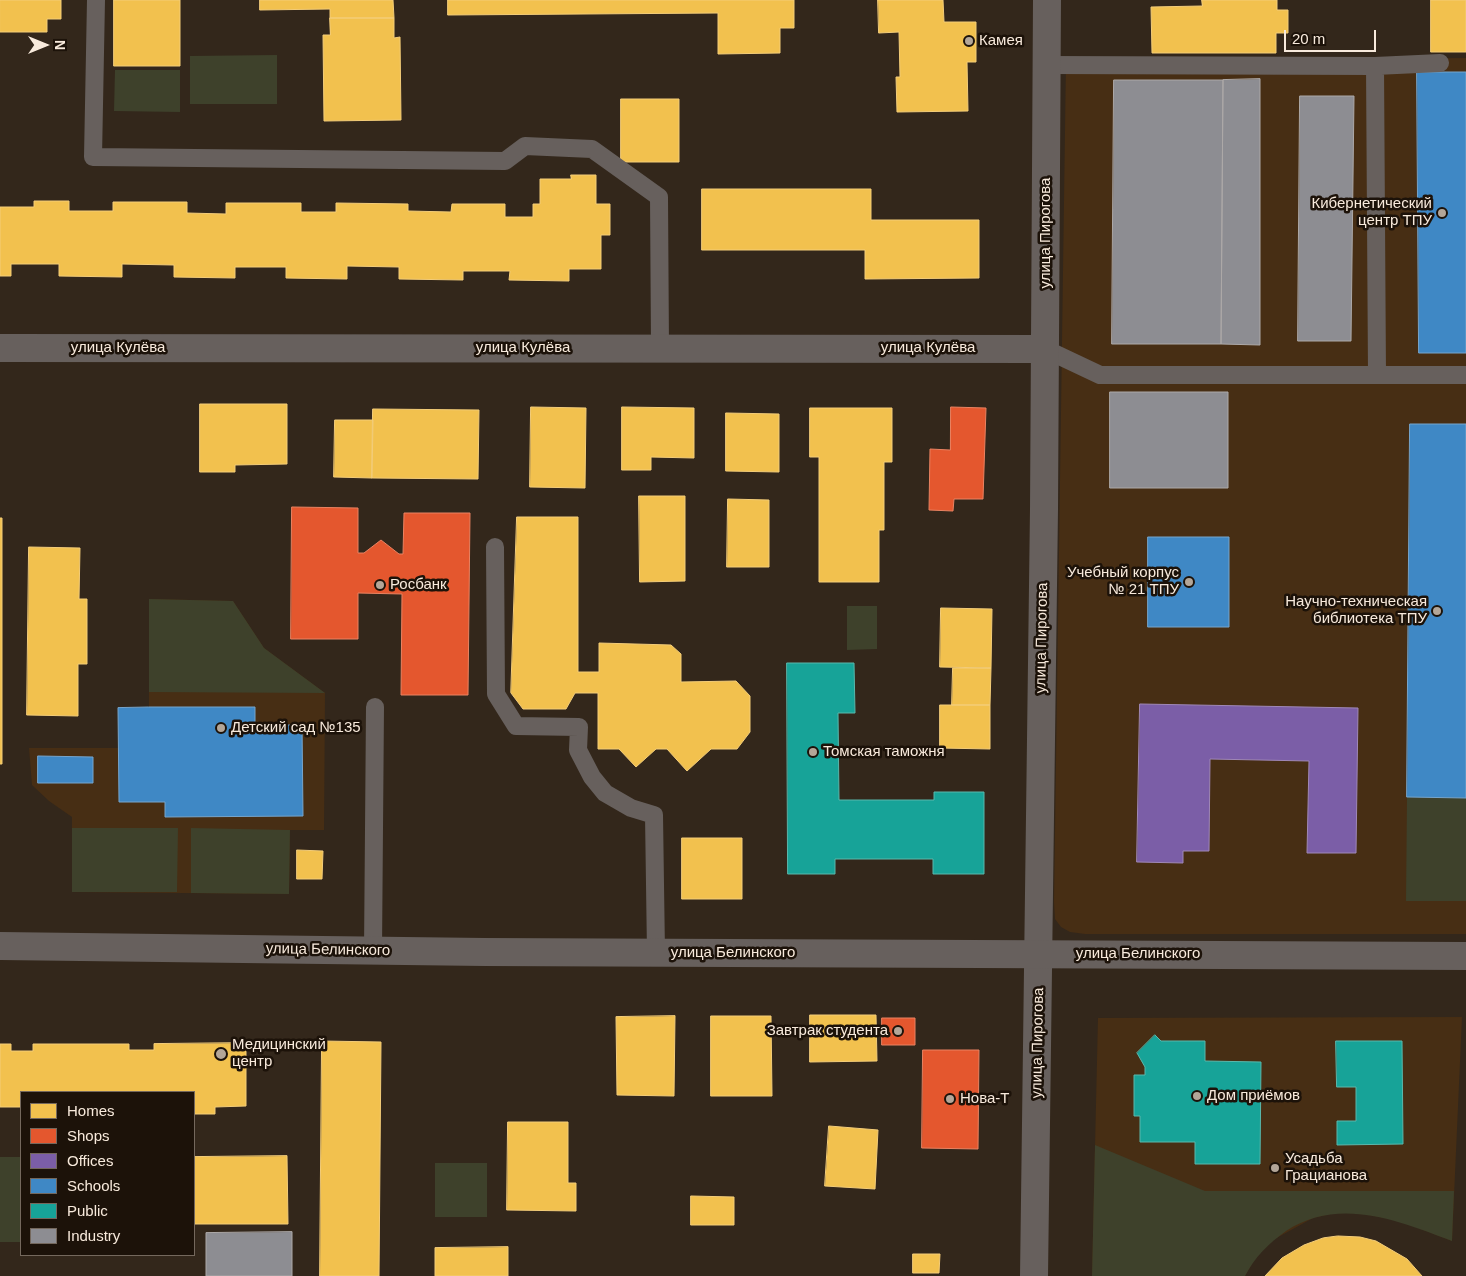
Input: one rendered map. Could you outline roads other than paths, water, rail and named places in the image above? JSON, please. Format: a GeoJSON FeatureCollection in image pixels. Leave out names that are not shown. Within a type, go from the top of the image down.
{"type":"FeatureCollection","features":[{"type":"Feature","properties":{"kind":"street","name":"улица Пирогова"},"geometry":{"type":"LineString","coordinates":[[1034,1276],[1046,349],[1047,0]]}},
{"type":"Feature","properties":{"kind":"street","name":"улица Кулёва"},"geometry":{"type":"LineString","coordinates":[[0,348],[1046,349]]}},
{"type":"Feature","properties":{"kind":"street","name":"улица Белинского"},"geometry":{"type":"LineString","coordinates":[[0,946],[656,953],[1466,956]]}},
{"type":"Feature","properties":{"kind":"lane"},"geometry":{"type":"LineString","coordinates":[[96,0],[93,157],[505,161],[525,146],[592,149],[659,197],[660,348]]}},
{"type":"Feature","properties":{"kind":"lane"},"geometry":{"type":"LineString","coordinates":[[1046,65],[1376,66],[1440,63]]}},
{"type":"Feature","properties":{"kind":"lane"},"geometry":{"type":"LineString","coordinates":[[1376,66],[1377,375]]}},
{"type":"Feature","properties":{"kind":"lane"},"geometry":{"type":"LineString","coordinates":[[1046,349],[1100,375],[1466,375]]}},
{"type":"Feature","properties":{"kind":"lane"},"geometry":{"type":"LineString","coordinates":[[496,547],[496,694],[516,726],[579,727],[578,750],[592,778],[606,793],[631,808],[654,815],[656,953]]}},
{"type":"Feature","properties":{"kind":"lane"},"geometry":{"type":"LineString","coordinates":[[373,951],[375,707]]}},
{"type":"Feature","properties":{"kind":"place","name":"Камея"},"geometry":{"type":"Point","coordinates":[969,41]}},
{"type":"Feature","properties":{"kind":"place","name":"Кибернетический центр ТПУ"},"geometry":{"type":"Point","coordinates":[1442,213]}},
{"type":"Feature","properties":{"kind":"place","name":"Учебный корпус № 21 ТПУ"},"geometry":{"type":"Point","coordinates":[1189,582]}},
{"type":"Feature","properties":{"kind":"place","name":"Росбанк"},"geometry":{"type":"Point","coordinates":[380,585]}},
{"type":"Feature","properties":{"kind":"place","name":"Научно-техническая библиотека ТПУ"},"geometry":{"type":"Point","coordinates":[1437,611]}},
{"type":"Feature","properties":{"kind":"place","name":"Детский сад №135"},"geometry":{"type":"Point","coordinates":[221,728]}},
{"type":"Feature","properties":{"kind":"place","name":"Томская таможня"},"geometry":{"type":"Point","coordinates":[813,752]}},
{"type":"Feature","properties":{"kind":"place","name":"Завтрак студента"},"geometry":{"type":"Point","coordinates":[898,1031]}},
{"type":"Feature","properties":{"kind":"place","name":"Медицинский центр"},"geometry":{"type":"Point","coordinates":[221,1054]}},
{"type":"Feature","properties":{"kind":"place","name":"Дом приёмов"},"geometry":{"type":"Point","coordinates":[1197,1096]}},
{"type":"Feature","properties":{"kind":"place","name":"Нова-Т"},"geometry":{"type":"Point","coordinates":[950,1099]}},
{"type":"Feature","properties":{"kind":"place","name":"Усадьба Грацианова"},"geometry":{"type":"Point","coordinates":[1275,1168]}}]}
